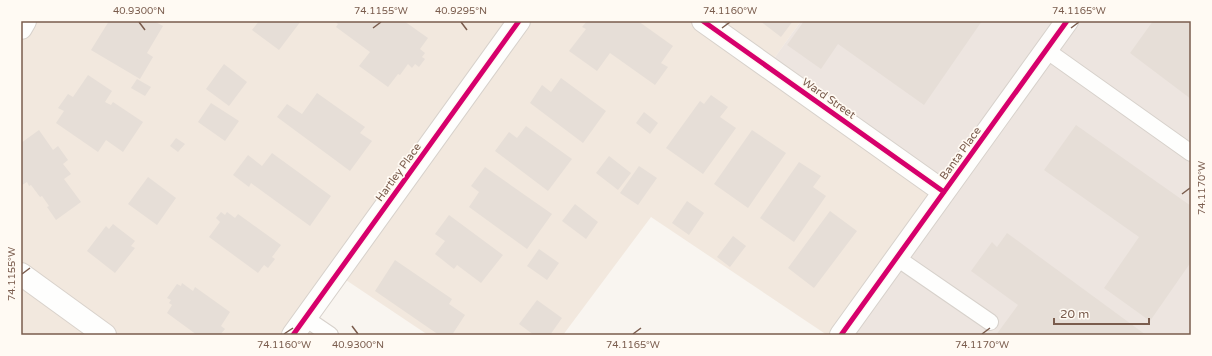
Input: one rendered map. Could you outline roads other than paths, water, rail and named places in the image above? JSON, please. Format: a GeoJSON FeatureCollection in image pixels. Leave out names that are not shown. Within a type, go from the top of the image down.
{"type":"FeatureCollection","features":[{"type":"Feature","properties":{"kind":"street"},"geometry":{"type":"LineString","coordinates":[[21,28],[25,21]]}},
{"type":"Feature","properties":{"kind":"street","name":"Hartley Place"},"geometry":{"type":"LineString","coordinates":[[299,326],[519,21]]}},
{"type":"Feature","properties":{"kind":"street","name":"Ward Street"},"geometry":{"type":"LineString","coordinates":[[704,21],[944,192]]}},
{"type":"Feature","properties":{"kind":"street","name":"Banta Place"},"geometry":{"type":"LineString","coordinates":[[842,335],[1067,21]]}},
{"type":"Feature","properties":{"kind":"street"},"geometry":{"type":"LineString","coordinates":[[21,274],[105,335]]}},
{"type":"Feature","properties":{"kind":"lane"},"geometry":{"type":"LineString","coordinates":[[1046,50],[1191,153]]}},
{"type":"Feature","properties":{"kind":"lane"},"geometry":{"type":"LineString","coordinates":[[897,258],[990,322]]}},
{"type":"Feature","properties":{"kind":"lane"},"geometry":{"type":"LineString","coordinates":[[299,326],[330,335]]}}]}
